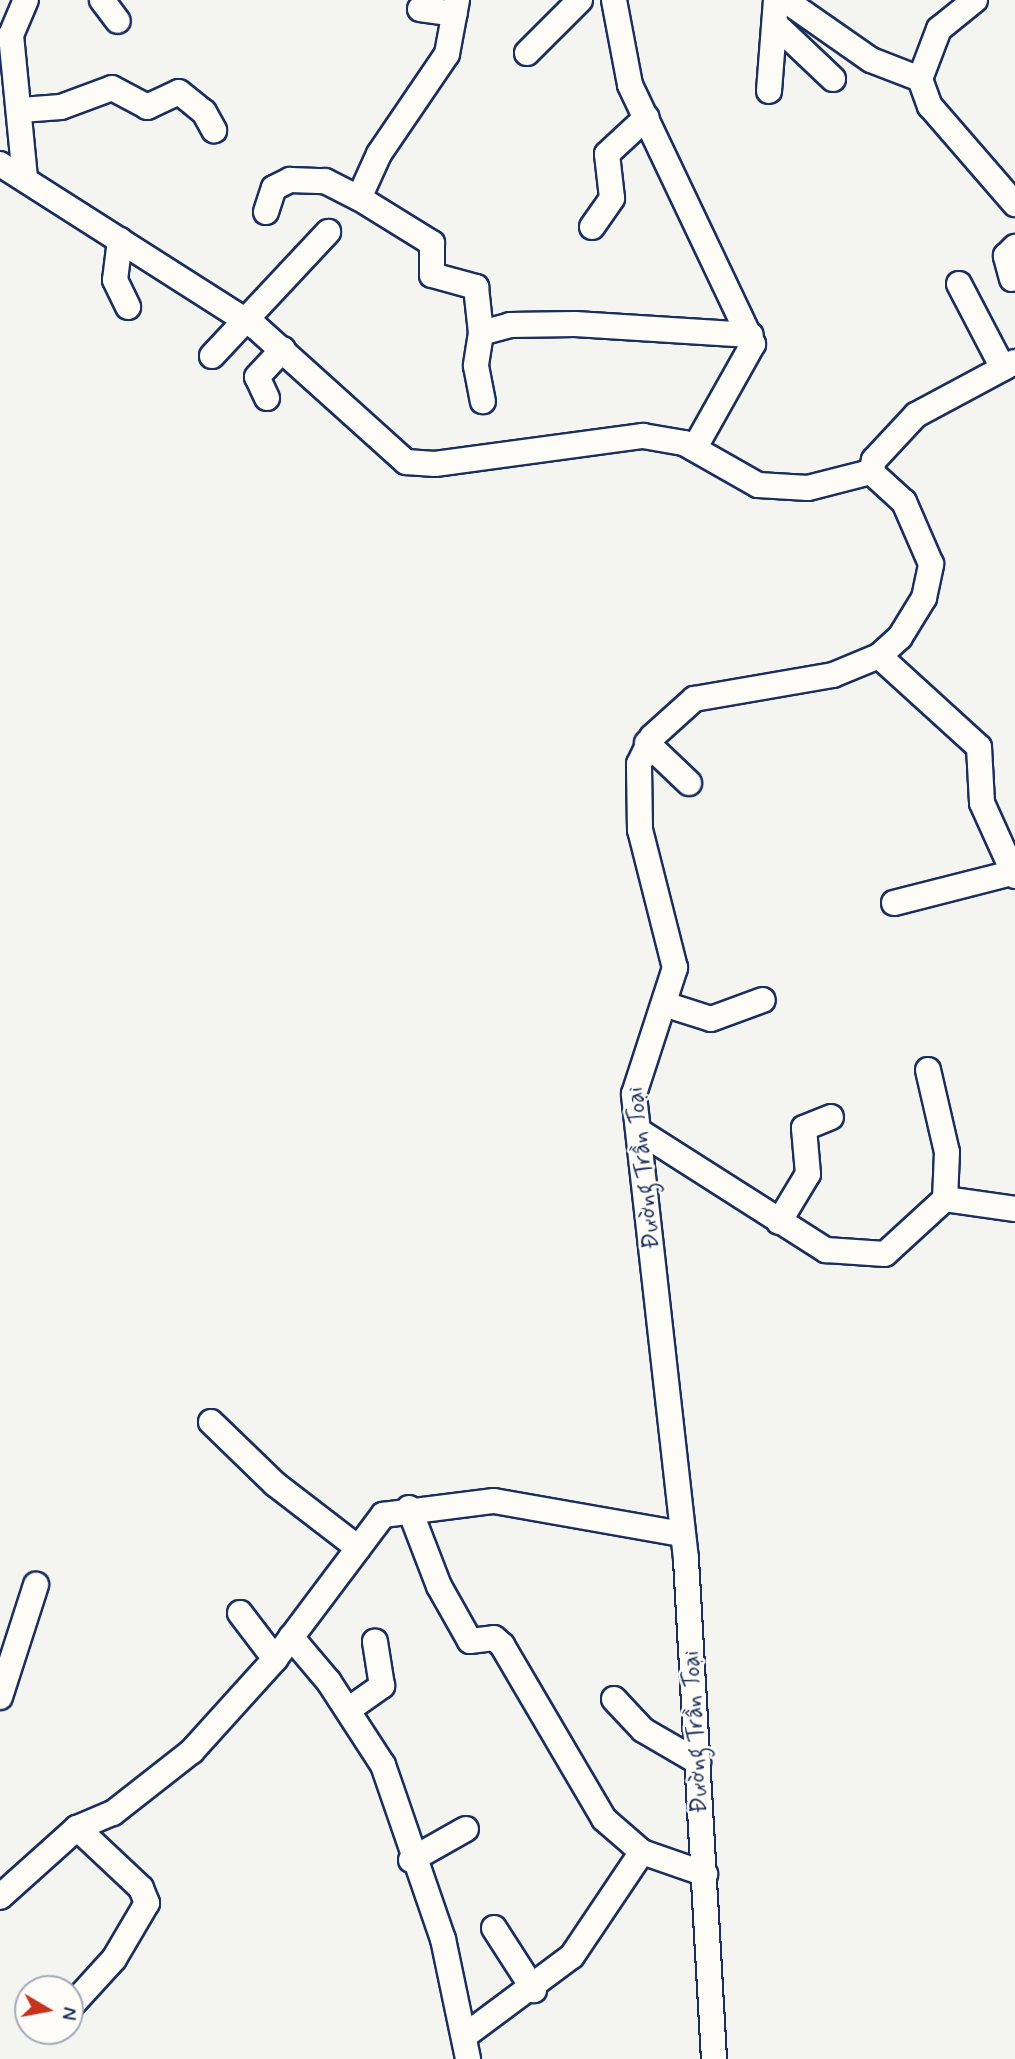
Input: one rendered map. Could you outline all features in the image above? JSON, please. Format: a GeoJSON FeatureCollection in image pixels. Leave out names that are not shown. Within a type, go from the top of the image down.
{"type":"FeatureCollection","features":[{"type":"Feature","properties":{"kind":"street"},"geometry":{"type":"LineString","coordinates":[[25,178],[21,110],[11,35],[26,0]]}},
{"type":"Feature","properties":{"kind":"street"},"geometry":{"type":"LineString","coordinates":[[102,0],[118,21]]}},
{"type":"Feature","properties":{"kind":"street"},"geometry":{"type":"LineString","coordinates":[[527,53],[580,0]]}},
{"type":"Feature","properties":{"kind":"street"},"geometry":{"type":"LineString","coordinates":[[614,0],[626,72],[751,335],[753,353],[694,449]]}},
{"type":"Feature","properties":{"kind":"street"},"geometry":{"type":"LineString","coordinates":[[785,0],[871,60],[920,79]]}},
{"type":"Feature","properties":{"kind":"street"},"geometry":{"type":"LineString","coordinates":[[975,0],[939,29],[920,64],[920,79],[930,106],[1015,204]]}},
{"type":"Feature","properties":{"kind":"street"},"geometry":{"type":"LineString","coordinates":[[359,198],[379,154],[447,54],[456,7],[420,9]]}},
{"type":"Feature","properties":{"kind":"street"},"geometry":{"type":"LineString","coordinates":[[776,12],[833,79]]}},
{"type":"Feature","properties":{"kind":"street"},"geometry":{"type":"LineString","coordinates":[[769,91],[776,12]]}},
{"type":"Feature","properties":{"kind":"street"},"geometry":{"type":"LineString","coordinates":[[21,110],[61,107],[113,88],[148,107],[179,92],[204,112],[214,130]]}},
{"type":"Feature","properties":{"kind":"street"},"geometry":{"type":"LineString","coordinates":[[592,227],[612,198],[607,154],[647,117]]}},
{"type":"Feature","properties":{"kind":"street"},"geometry":{"type":"LineString","coordinates":[[0,163],[247,322],[283,349],[406,461],[450,463],[643,436],[694,449],[736,478],[783,489],[871,472],[916,415],[1009,365],[959,284]]}},
{"type":"Feature","properties":{"kind":"street"},"geometry":{"type":"LineString","coordinates":[[266,212],[274,188],[290,180],[325,181],[359,198],[432,243],[432,275],[477,287],[481,333],[476,366],[483,401]]}},
{"type":"Feature","properties":{"kind":"street"},"geometry":{"type":"LineString","coordinates":[[212,356],[247,322],[328,232]]}},
{"type":"Feature","properties":{"kind":"street"},"geometry":{"type":"LineString","coordinates":[[120,240],[115,280],[128,307]]}},
{"type":"Feature","properties":{"kind":"street"},"geometry":{"type":"LineString","coordinates":[[1012,279],[1006,256],[1015,247]]}},
{"type":"Feature","properties":{"kind":"street"},"geometry":{"type":"LineString","coordinates":[[481,333],[510,325],[575,324],[751,335]]}},
{"type":"Feature","properties":{"kind":"street"},"geometry":{"type":"LineString","coordinates":[[267,398],[257,377],[283,349]]}},
{"type":"Feature","properties":{"kind":"street"},"geometry":{"type":"LineString","coordinates":[[689,782],[647,743],[694,699],[801,684],[879,656],[915,618],[931,564],[904,502],[871,472]]}},
{"type":"Feature","properties":{"kind":"street"},"geometry":{"type":"LineString","coordinates":[[879,656],[979,747],[982,803],[1014,875],[894,903]]}},
{"type":"Feature","properties":{"kind":"street","name":"Đường Trần Toại"},"geometry":{"type":"LineString","coordinates":[[647,743],[635,795],[673,946],[675,968],[664,1004],[635,1075],[682,1534],[705,1874],[714,2059]]}},
{"type":"Feature","properties":{"kind":"street"},"geometry":{"type":"LineString","coordinates":[[664,1004],[711,1019],[763,1000]]}},
{"type":"Feature","properties":{"kind":"street"},"geometry":{"type":"LineString","coordinates":[[639,1131],[826,1250],[873,1256],[898,1245],[944,1199],[947,1152],[928,1070]]}},
{"type":"Feature","properties":{"kind":"street"},"geometry":{"type":"LineString","coordinates":[[779,1222],[808,1174],[804,1128],[831,1117]]}},
{"type":"Feature","properties":{"kind":"street"},"geometry":{"type":"LineString","coordinates":[[944,1199],[1015,1209]]}},
{"type":"Feature","properties":{"kind":"street"},"geometry":{"type":"LineString","coordinates":[[211,1422],[358,1548]]}},
{"type":"Feature","properties":{"kind":"street"},"geometry":{"type":"LineString","coordinates":[[0,1897],[77,1828],[113,1813],[192,1751],[275,1659],[383,1515],[409,1508],[494,1501],[682,1534]]}},
{"type":"Feature","properties":{"kind":"street"},"geometry":{"type":"LineString","coordinates":[[409,1508],[439,1586],[470,1641],[498,1640],[604,1819],[642,1852],[705,1874]]}},
{"type":"Feature","properties":{"kind":"street"},"geometry":{"type":"LineString","coordinates":[[0,1697],[36,1586]]}},
{"type":"Feature","properties":{"kind":"street"},"geometry":{"type":"LineString","coordinates":[[240,1613],[275,1659]]}},
{"type":"Feature","properties":{"kind":"street"},"geometry":{"type":"LineString","coordinates":[[290,1637],[348,1710],[383,1765],[411,1860],[443,1939],[467,2047],[572,1956],[642,1852]]}},
{"type":"Feature","properties":{"kind":"street"},"geometry":{"type":"LineString","coordinates":[[348,1710],[382,1686],[375,1642]]}},
{"type":"Feature","properties":{"kind":"street"},"geometry":{"type":"LineString","coordinates":[[614,1699],[643,1730],[698,1762]]}},
{"type":"Feature","properties":{"kind":"street"},"geometry":{"type":"LineString","coordinates":[[77,1828],[141,1888],[147,1903],[114,1959],[84,1992]]}},
{"type":"Feature","properties":{"kind":"street"},"geometry":{"type":"LineString","coordinates":[[411,1860],[466,1829]]}},
{"type":"Feature","properties":{"kind":"street"},"geometry":{"type":"LineString","coordinates":[[494,1928],[534,1990]]}}]}
